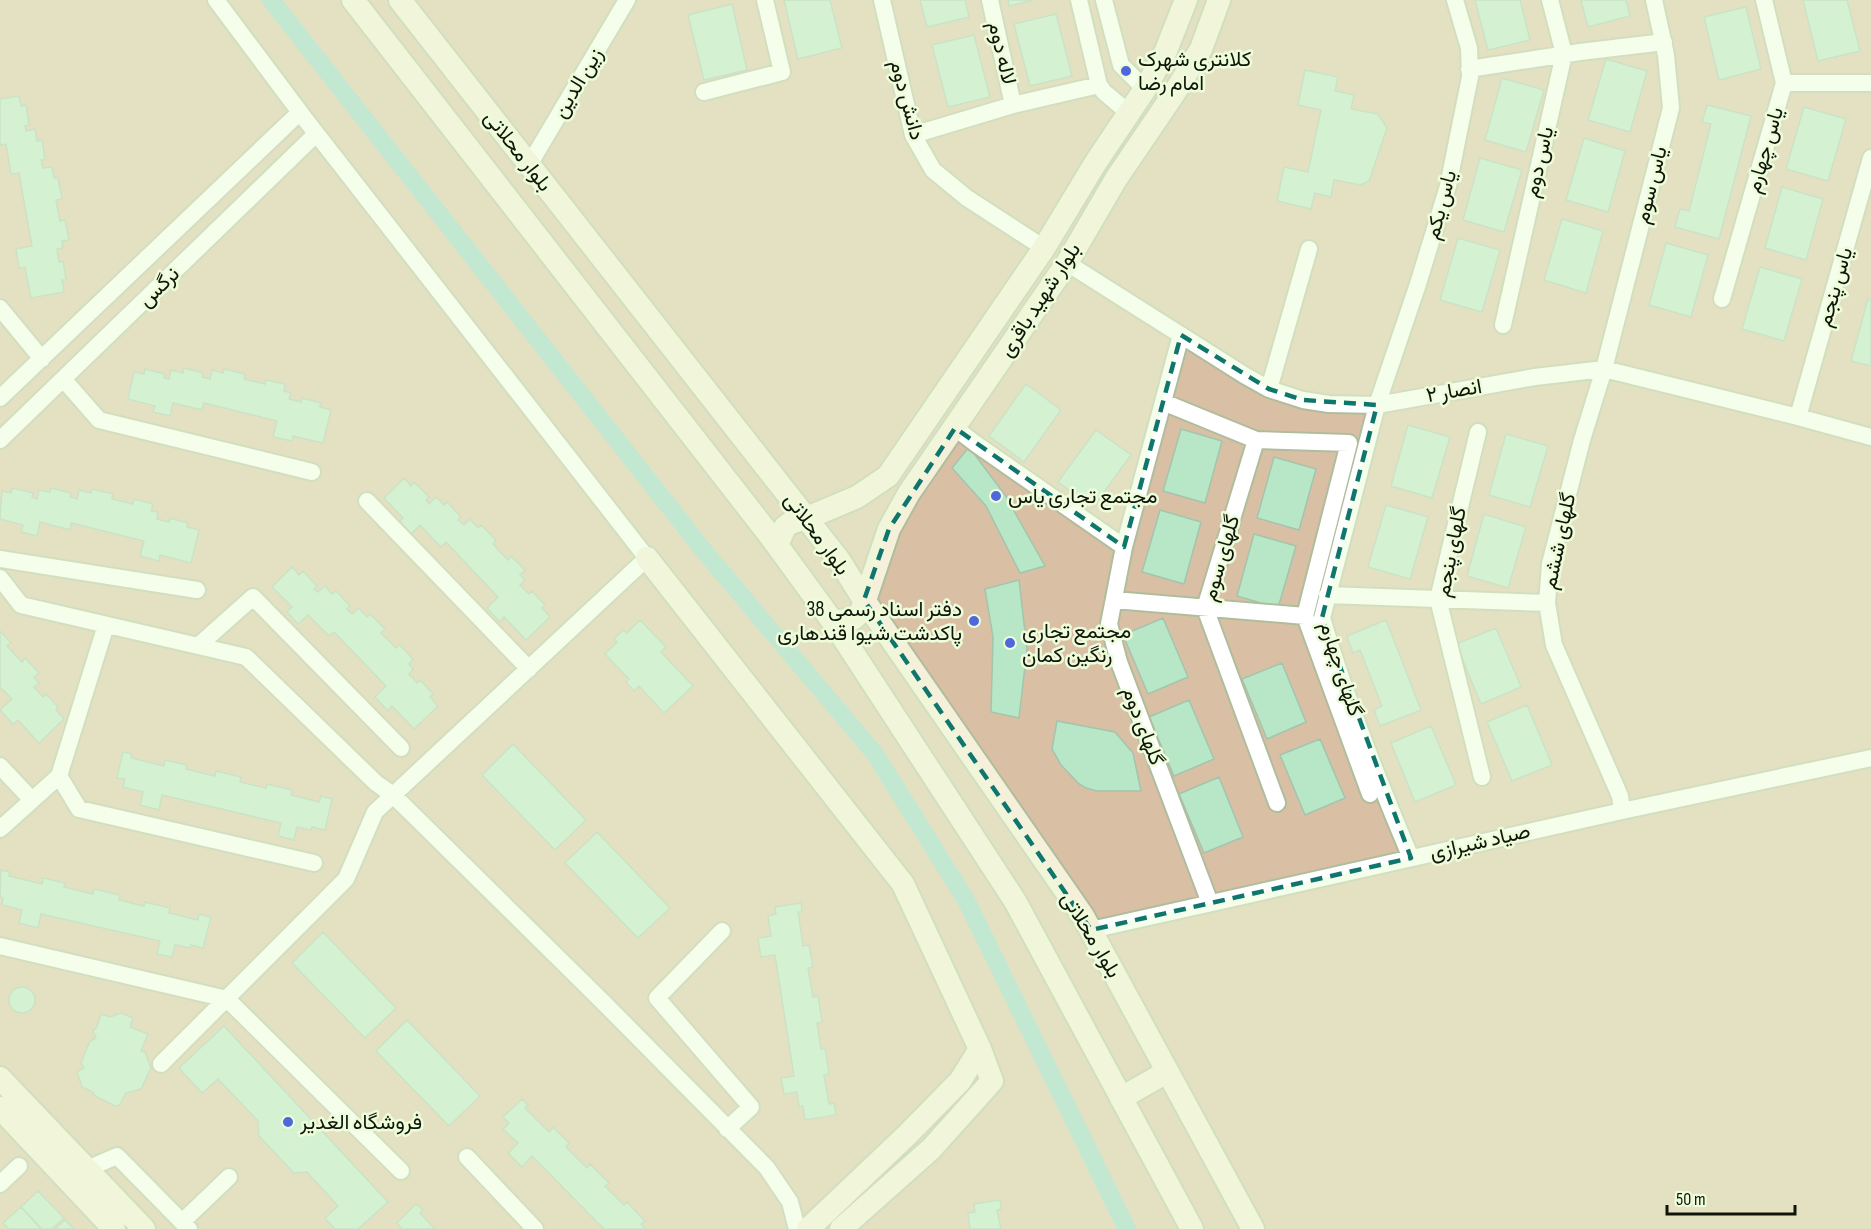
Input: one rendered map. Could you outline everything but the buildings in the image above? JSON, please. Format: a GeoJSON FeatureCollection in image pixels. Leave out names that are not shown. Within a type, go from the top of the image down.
{"type":"FeatureCollection","features":[{"type":"Feature","properties":{"kind":"street"},"geometry":{"type":"LineString","coordinates":[[216,0],[316,134],[903,884],[993,1081],[931,1149],[841,1229]]}},
{"type":"Feature","properties":{"kind":"street","name":"بلوار محلاتی"},"geometry":{"type":"LineString","coordinates":[[353,0],[777,545],[833,622],[1015,901],[1192,1229]]}},
{"type":"Feature","properties":{"kind":"street","name":"بلوار محلاتی"},"geometry":{"type":"LineString","coordinates":[[400,0],[839,560],[1090,930],[1253,1229]]}},
{"type":"Feature","properties":{"kind":"street","name":"زین الدین"},"geometry":{"type":"LineString","coordinates":[[529,165],[627,0]]}},
{"type":"Feature","properties":{"kind":"street"},"geometry":{"type":"LineString","coordinates":[[704,92],[782,72],[765,0]]}},
{"type":"Feature","properties":{"kind":"street","name":"دانش دوم"},"geometry":{"type":"LineString","coordinates":[[882,0],[913,135],[933,170],[967,198],[1044,248]]}},
{"type":"Feature","properties":{"kind":"street","name":"لاله دوم"},"geometry":{"type":"LineString","coordinates":[[990,0],[1013,105]]}},
{"type":"Feature","properties":{"kind":"street"},"geometry":{"type":"LineString","coordinates":[[1079,0],[1099,85],[1129,113]]}},
{"type":"Feature","properties":{"kind":"street"},"geometry":{"type":"LineString","coordinates":[[1104,0],[1118,59],[1125,70],[1145,89]]}},
{"type":"Feature","properties":{"kind":"street","name":"بلوار شهید باقری"},"geometry":{"type":"LineString","coordinates":[[777,545],[785,527],[790,523],[857,497],[888,476],[1044,248],[1145,89],[1165,53],[1186,0]]}},
{"type":"Feature","properties":{"kind":"street","name":"بلوار شهید باقری"},"geometry":{"type":"LineString","coordinates":[[864,600],[890,529],[909,493],[1067,262],[1116,179],[1174,92],[1200,49],[1219,0]]}},
{"type":"Feature","properties":{"kind":"street","name":"یاس یکم"},"geometry":{"type":"LineString","coordinates":[[1377,405],[1448,186],[1468,90],[1468,48],[1455,0]]}},
{"type":"Feature","properties":{"kind":"street","name":"یاس دوم"},"geometry":{"type":"LineString","coordinates":[[1503,325],[1564,54],[1550,0]]}},
{"type":"Feature","properties":{"kind":"street","name":"یاس سوم"},"geometry":{"type":"LineString","coordinates":[[1604,369],[1671,108],[1664,42],[1654,0]]}},
{"type":"Feature","properties":{"kind":"street","name":"یاس چهارم"},"geometry":{"type":"LineString","coordinates":[[1722,298],[1784,83],[1764,0]]}},
{"type":"Feature","properties":{"kind":"street"},"geometry":{"type":"LineString","coordinates":[[1469,69],[1564,54],[1664,42]]}},
{"type":"Feature","properties":{"kind":"street"},"geometry":{"type":"LineString","coordinates":[[1784,83],[1871,83]]}},
{"type":"Feature","properties":{"kind":"street"},"geometry":{"type":"LineString","coordinates":[[913,135],[1013,105],[1099,85]]}},
{"type":"Feature","properties":{"kind":"street","name":"نرگس"},"geometry":{"type":"LineString","coordinates":[[0,398],[300,112]]}},
{"type":"Feature","properties":{"kind":"street","name":"نرگس"},"geometry":{"type":"LineString","coordinates":[[0,440],[316,134]]}},
{"type":"Feature","properties":{"kind":"street","name":"یاس پنجم"},"geometry":{"type":"LineString","coordinates":[[1798,417],[1871,158]]}},
{"type":"Feature","properties":{"kind":"street"},"geometry":{"type":"LineString","coordinates":[[1044,248],[1067,262]]}},
{"type":"Feature","properties":{"kind":"street"},"geometry":{"type":"LineString","coordinates":[[1269,389],[1309,249]]}},
{"type":"Feature","properties":{"kind":"street","name":"انصار ۲"},"geometry":{"type":"LineString","coordinates":[[1067,262],[1269,389],[1303,400],[1329,404],[1377,405],[1534,377],[1604,369],[1871,437]]}},
{"type":"Feature","properties":{"kind":"street"},"geometry":{"type":"LineString","coordinates":[[0,308],[42,359]]}},
{"type":"Feature","properties":{"kind":"street","name":"گلهای دوم"},"geometry":{"type":"LineString","coordinates":[[1181,335],[1124,547],[1109,624],[1119,662],[1210,903]]}},
{"type":"Feature","properties":{"kind":"street","name":"گلهای ششم"},"geometry":{"type":"LineString","coordinates":[[1604,369],[1582,440],[1550,564],[1547,603],[1554,645],[1620,796],[1622,811]]}},
{"type":"Feature","properties":{"kind":"street"},"geometry":{"type":"LineString","coordinates":[[64,380],[99,420],[312,472]]}},
{"type":"Feature","properties":{"kind":"street"},"geometry":{"type":"LineString","coordinates":[[1163,402],[1256,440],[1348,442],[1305,616],[1371,794]]}},
{"type":"Feature","properties":{"kind":"street","name":"گلهای چهارم"},"geometry":{"type":"LineString","coordinates":[[1377,405],[1322,618],[1331,650],[1411,858]]}},
{"type":"Feature","properties":{"kind":"street"},"geometry":{"type":"LineString","coordinates":[[955,428],[1124,547]]}},
{"type":"Feature","properties":{"kind":"street","name":"گلهای پنجم"},"geometry":{"type":"LineString","coordinates":[[1478,432],[1438,599],[1482,777]]}},
{"type":"Feature","properties":{"kind":"street","name":"گلهای سوم"},"geometry":{"type":"LineString","coordinates":[[1256,440],[1205,608],[1277,803]]}},
{"type":"Feature","properties":{"kind":"street"},"geometry":{"type":"LineString","coordinates":[[367,501],[529,669]]}},
{"type":"Feature","properties":{"kind":"street"},"geometry":{"type":"LineString","coordinates":[[161,1064],[346,879],[375,812],[647,558]]}},
{"type":"Feature","properties":{"kind":"street"},"geometry":{"type":"LineString","coordinates":[[0,559],[197,590]]}},
{"type":"Feature","properties":{"kind":"street"},"geometry":{"type":"LineString","coordinates":[[0,578],[21,605],[246,657],[376,783],[393,795],[727,1129],[772,1177],[790,1202],[797,1229]]}},
{"type":"Feature","properties":{"kind":"street"},"geometry":{"type":"LineString","coordinates":[[1327,595],[1547,603]]}},
{"type":"Feature","properties":{"kind":"street"},"geometry":{"type":"LineString","coordinates":[[198,646],[253,597],[401,748]]}},
{"type":"Feature","properties":{"kind":"street"},"geometry":{"type":"LineString","coordinates":[[833,622],[853,619],[861,612],[864,600]]}},
{"type":"Feature","properties":{"kind":"street"},"geometry":{"type":"LineString","coordinates":[[1114,600],[1305,616]]}},
{"type":"Feature","properties":{"kind":"street"},"geometry":{"type":"LineString","coordinates":[[0,829],[59,776],[106,625]]}},
{"type":"Feature","properties":{"kind":"street","name":"صیاد شیرازی"},"geometry":{"type":"LineString","coordinates":[[1090,930],[1871,758]]}},
{"type":"Feature","properties":{"kind":"street"},"geometry":{"type":"LineString","coordinates":[[0,766],[32,800]]}},
{"type":"Feature","properties":{"kind":"street"},"geometry":{"type":"LineString","coordinates":[[59,776],[79,809],[314,863]]}},
{"type":"Feature","properties":{"kind":"street"},"geometry":{"type":"LineString","coordinates":[[722,931],[657,998],[751,1107],[727,1129]]}},
{"type":"Feature","properties":{"kind":"street"},"geometry":{"type":"LineString","coordinates":[[0,946],[227,999],[400,1171]]}},
{"type":"Feature","properties":{"kind":"street"},"geometry":{"type":"LineString","coordinates":[[808,1229],[960,1081],[980,1049]]}},
{"type":"Feature","properties":{"kind":"street"},"geometry":{"type":"LineString","coordinates":[[1121,1098],[1167,1072]]}},
{"type":"Feature","properties":{"kind":"street"},"geometry":{"type":"LineString","coordinates":[[0,1077],[144,1229]]}},
{"type":"Feature","properties":{"kind":"street"},"geometry":{"type":"LineString","coordinates":[[0,1108],[114,1229]]}},
{"type":"Feature","properties":{"kind":"street"},"geometry":{"type":"LineString","coordinates":[[87,1169],[117,1156],[186,1226],[229,1177]]}},
{"type":"Feature","properties":{"kind":"street"},"geometry":{"type":"LineString","coordinates":[[467,1157],[536,1229]]}},
{"type":"Feature","properties":{"kind":"street"},"geometry":{"type":"LineString","coordinates":[[0,1184],[19,1166]]}},
{"type":"Feature","properties":{"kind":"highlighted area"},"geometry":{"type":"Polygon","coordinates":[[[1181,335],[1269,389],[1303,400],[1377,405],[1322,618],[1411,858],[1091,930],[864,600],[889,529],[955,428],[1124,547],[1181,335]]]}},
{"type":"Feature","properties":{"kind":"shaded area"},"geometry":{"type":"Polygon","coordinates":[[[0,0],[1871,0],[1871,1229],[0,1229],[0,0]]]}},
{"type":"Feature","properties":{"kind":"waterway"},"geometry":{"type":"LineString","coordinates":[[271,0],[704,551],[875,754],[966,900],[1127,1229]]}},
{"type":"Feature","properties":{"kind":"place","name":"کلانتری شهرک امام رضا"},"geometry":{"type":"Point","coordinates":[1126,71]}},
{"type":"Feature","properties":{"kind":"place","name":"مجتمع تجاری یاس"},"geometry":{"type":"Point","coordinates":[996,496]}},
{"type":"Feature","properties":{"kind":"place","name":"دفتر اسناد رسمی 38 پاکدشت شیوا قندهاری"},"geometry":{"type":"Point","coordinates":[974,621]}},
{"type":"Feature","properties":{"kind":"place","name":"مجتمع تجاری رنگین کمان"},"geometry":{"type":"Point","coordinates":[1010,643]}},
{"type":"Feature","properties":{"kind":"place","name":"فروشگاه الغدیر"},"geometry":{"type":"Point","coordinates":[288,1122]}}]}
